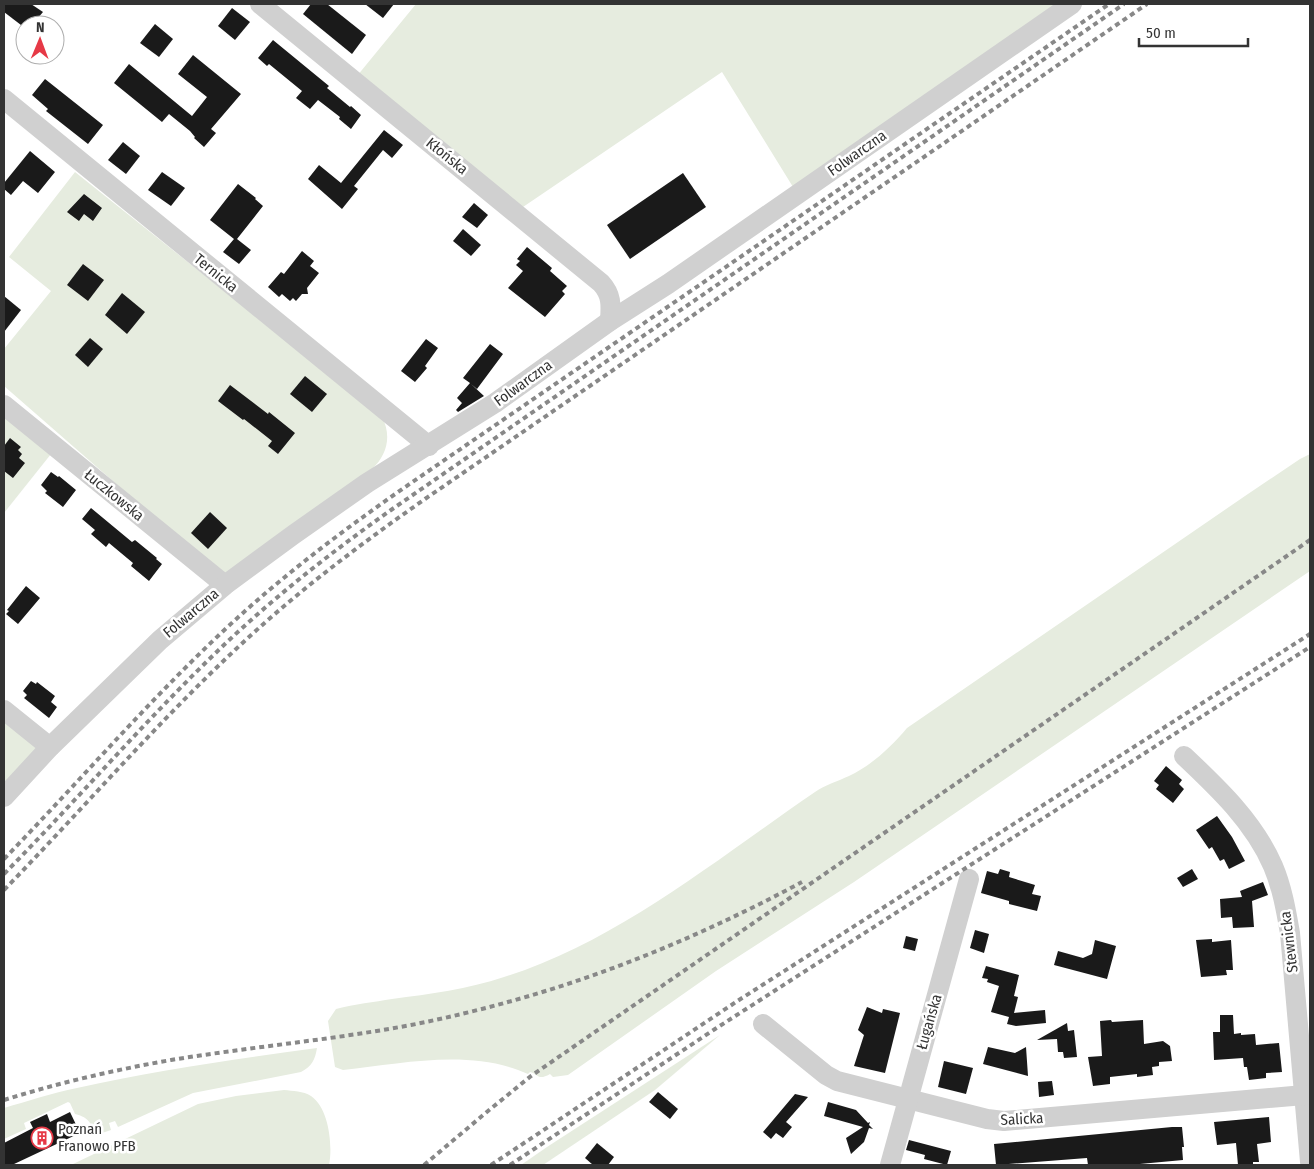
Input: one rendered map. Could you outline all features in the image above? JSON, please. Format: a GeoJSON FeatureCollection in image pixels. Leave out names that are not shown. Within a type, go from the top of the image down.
{"type":"FeatureCollection","features":[{"type":"Feature","properties":{"kind":"street","name":"Kłońska"},"geometry":{"type":"LineString","coordinates":[[260,4],[602,283],[608,290],[611,301],[610,321]]}},
{"type":"Feature","properties":{"kind":"street","name":"Folwarczna"},"geometry":{"type":"LineString","coordinates":[[4,797],[50,747],[160,640],[225,584],[367,483],[495,403],[610,321],[668,284],[1072,4]]}},
{"type":"Feature","properties":{"kind":"street","name":"Ternicka"},"geometry":{"type":"LineString","coordinates":[[4,99],[429,446]]}},
{"type":"Feature","properties":{"kind":"street","name":"Łuczkowska"},"geometry":{"type":"LineString","coordinates":[[4,405],[225,584]]}},
{"type":"Feature","properties":{"kind":"street"},"geometry":{"type":"LineString","coordinates":[[4,710],[50,747]]}},
{"type":"Feature","properties":{"kind":"street","name":"Stewnicka"},"geometry":{"type":"LineString","coordinates":[[1184,756],[1232,804],[1258,839],[1273,866],[1285,905],[1290,933],[1310,1162]]}},
{"type":"Feature","properties":{"kind":"street","name":"Ługańska"},"geometry":{"type":"LineString","coordinates":[[890,1165],[969,878]]}},
{"type":"Feature","properties":{"kind":"street","name":"Salicka"},"geometry":{"type":"LineString","coordinates":[[764,1024],[826,1075],[837,1081],[987,1119],[1004,1121],[1304,1095]]}},
{"type":"Feature","properties":{"kind":"shaded area"},"geometry":{"type":"Polygon","coordinates":[[[416,4],[1056,4],[793,187],[722,72],[523,207],[357,76],[416,4]]]}},
{"type":"Feature","properties":{"kind":"shaded area"},"geometry":{"type":"Polygon","coordinates":[[[75,172],[382,417],[385,424],[387,431],[386,445],[381,458],[372,469],[230,574],[216,571],[4,386],[4,349],[51,291],[9,257],[75,172]]]}},
{"type":"Feature","properties":{"kind":"shaded area"},"geometry":{"type":"Polygon","coordinates":[[[4,416],[51,454],[4,513],[4,416]]]}},
{"type":"Feature","properties":{"kind":"shaded area"},"geometry":{"type":"Polygon","coordinates":[[[1310,454],[1310,571],[854,882],[716,971],[568,1075],[553,1077],[550,1074],[541,1077],[506,1066],[460,1060],[412,1062],[343,1070],[335,1067],[328,1021],[336,1009],[477,985],[546,962],[587,943],[666,896],[815,792],[866,767],[888,749],[907,728],[1245,496],[1310,454]]]}},
{"type":"Feature","properties":{"kind":"shaded area"},"geometry":{"type":"Polygon","coordinates":[[[4,720],[38,746],[4,791],[4,720]]]}},
{"type":"Feature","properties":{"kind":"shaded area"},"geometry":{"type":"Polygon","coordinates":[[[720,1035],[655,1090],[543,1165],[521,1165],[547,1147],[720,1035]]]}},
{"type":"Feature","properties":{"kind":"shaded area"},"geometry":{"type":"Polygon","coordinates":[[[317,1048],[312,1062],[301,1072],[193,1093],[118,1127],[115,1121],[109,1123],[111,1130],[102,1133],[98,1133],[87,1119],[75,1114],[68,1102],[24,1123],[26,1129],[4,1139],[4,1108],[40,1097],[167,1070],[317,1048]]]}},
{"type":"Feature","properties":{"kind":"shaded area"},"geometry":{"type":"Polygon","coordinates":[[[284,1090],[308,1094],[322,1109],[330,1138],[329,1165],[71,1165],[198,1104],[236,1096],[284,1090]]]}},
{"type":"Feature","properties":{"kind":"building"},"geometry":{"type":"Polygon","coordinates":[[[4,4],[31,4],[43,12],[40,15],[15,15],[15,20],[4,12],[4,4]]]}},
{"type":"Feature","properties":{"kind":"building"},"geometry":{"type":"Polygon","coordinates":[[[311,4],[327,4],[366,35],[352,54],[303,14],[311,4]]]}},
{"type":"Feature","properties":{"kind":"building"},"geometry":{"type":"Polygon","coordinates":[[[365,4],[394,4],[383,18],[365,4]]]}},
{"type":"Feature","properties":{"kind":"building"},"geometry":{"type":"Polygon","coordinates":[[[232,8],[250,22],[235,40],[218,26],[232,8]]]}},
{"type":"Feature","properties":{"kind":"building"},"geometry":{"type":"Polygon","coordinates":[[[155,24],[173,39],[159,57],[140,43],[155,24]]]}},
{"type":"Feature","properties":{"kind":"building"},"geometry":{"type":"Polygon","coordinates":[[[273,40],[329,86],[327,88],[361,115],[351,129],[339,119],[340,117],[318,100],[310,109],[296,98],[302,91],[269,64],[267,66],[258,58],[273,40]]]}},
{"type":"Feature","properties":{"kind":"building"},"geometry":{"type":"Polygon","coordinates":[[[193,55],[241,94],[211,129],[216,133],[204,147],[194,138],[190,131],[169,114],[162,122],[114,83],[129,64],[192,116],[207,97],[178,74],[193,55]]]}},
{"type":"Feature","properties":{"kind":"building"},"geometry":{"type":"Polygon","coordinates":[[[45,79],[103,125],[88,144],[46,111],[48,109],[32,95],[45,79]]]}},
{"type":"Feature","properties":{"kind":"building"},"geometry":{"type":"Polygon","coordinates":[[[384,130],[403,145],[392,158],[383,150],[354,186],[358,189],[342,209],[308,179],[319,165],[341,183],[384,130]]]}},
{"type":"Feature","properties":{"kind":"building"},"geometry":{"type":"Polygon","coordinates":[[[123,142],[140,156],[126,174],[108,160],[123,142]]]}},
{"type":"Feature","properties":{"kind":"building"},"geometry":{"type":"Polygon","coordinates":[[[30,151],[55,172],[38,193],[23,181],[11,195],[4,189],[4,183],[30,151]]]}},
{"type":"Feature","properties":{"kind":"building"},"geometry":{"type":"Polygon","coordinates":[[[162,172],[185,188],[171,206],[148,190],[162,172]]]}},
{"type":"Feature","properties":{"kind":"building"},"geometry":{"type":"Polygon","coordinates":[[[683,173],[706,207],[630,259],[607,225],[683,173]]]}},
{"type":"Feature","properties":{"kind":"building"},"geometry":{"type":"Polygon","coordinates":[[[238,184],[263,206],[237,239],[251,250],[239,264],[223,252],[234,239],[210,220],[238,184]]]}},
{"type":"Feature","properties":{"kind":"building"},"geometry":{"type":"Polygon","coordinates":[[[84,194],[102,208],[93,221],[84,214],[79,221],[67,212],[84,194]]]}},
{"type":"Feature","properties":{"kind":"building"},"geometry":{"type":"Polygon","coordinates":[[[474,203],[488,215],[477,228],[462,217],[474,203]]]}},
{"type":"Feature","properties":{"kind":"building"},"geometry":{"type":"Polygon","coordinates":[[[463,229],[481,245],[471,256],[453,241],[463,229]]]}},
{"type":"Feature","properties":{"kind":"building"},"geometry":{"type":"Polygon","coordinates":[[[527,247],[552,268],[550,271],[567,286],[562,291],[565,294],[545,317],[508,288],[523,271],[516,265],[520,261],[517,259],[527,247]]]}},
{"type":"Feature","properties":{"kind":"building"},"geometry":{"type":"Polygon","coordinates":[[[302,251],[314,261],[310,266],[319,273],[307,288],[308,294],[302,294],[296,301],[293,298],[290,301],[282,294],[279,297],[268,287],[281,272],[284,274],[302,251]]]}},
{"type":"Feature","properties":{"kind":"building"},"geometry":{"type":"Polygon","coordinates":[[[83,264],[104,280],[88,301],[67,285],[83,264]]]}},
{"type":"Feature","properties":{"kind":"building"},"geometry":{"type":"Polygon","coordinates":[[[122,293],[145,312],[127,334],[105,315],[122,293]]]}},
{"type":"Feature","properties":{"kind":"building"},"geometry":{"type":"Polygon","coordinates":[[[4,296],[21,310],[4,332],[4,296]]]}},
{"type":"Feature","properties":{"kind":"building"},"geometry":{"type":"Polygon","coordinates":[[[90,338],[103,349],[88,367],[75,355],[90,338]]]}},
{"type":"Feature","properties":{"kind":"building"},"geometry":{"type":"Polygon","coordinates":[[[426,339],[438,348],[425,366],[427,368],[415,382],[401,371],[426,339]]]}},
{"type":"Feature","properties":{"kind":"building"},"geometry":{"type":"Polygon","coordinates":[[[490,344],[503,354],[477,389],[471,384],[484,396],[458,412],[456,410],[462,403],[457,398],[470,383],[463,378],[490,344]]]}},
{"type":"Feature","properties":{"kind":"building"},"geometry":{"type":"Polygon","coordinates":[[[305,376],[327,394],[312,412],[290,394],[305,376]]]}},
{"type":"Feature","properties":{"kind":"building"},"geometry":{"type":"Polygon","coordinates":[[[230,385],[295,433],[278,454],[268,446],[272,441],[218,401],[230,385]]]}},
{"type":"Feature","properties":{"kind":"building"},"geometry":{"type":"Polygon","coordinates":[[[10,438],[21,447],[18,450],[22,454],[19,458],[25,463],[13,478],[4,471],[4,446],[10,438]]]}},
{"type":"Feature","properties":{"kind":"building"},"geometry":{"type":"Polygon","coordinates":[[[51,472],[76,490],[63,507],[45,493],[47,491],[41,485],[51,472]]]}},
{"type":"Feature","properties":{"kind":"building"},"geometry":{"type":"Polygon","coordinates":[[[91,508],[132,542],[135,540],[162,564],[149,581],[131,566],[133,563],[109,543],[106,547],[91,534],[95,530],[82,519],[91,508]]]}},
{"type":"Feature","properties":{"kind":"building"},"geometry":{"type":"Polygon","coordinates":[[[210,512],[227,528],[208,549],[191,533],[210,512]]]}},
{"type":"Feature","properties":{"kind":"building"},"geometry":{"type":"Polygon","coordinates":[[[26,586],[40,598],[18,624],[6,614],[9,611],[7,610],[26,586]]]}},
{"type":"Feature","properties":{"kind":"building"},"geometry":{"type":"Polygon","coordinates":[[[31,681],[36,684],[37,682],[55,696],[51,702],[57,707],[49,718],[24,698],[27,695],[23,691],[31,681]]]}},
{"type":"Feature","properties":{"kind":"building"},"geometry":{"type":"Polygon","coordinates":[[[1166,766],[1182,780],[1179,784],[1184,789],[1173,803],[1156,789],[1159,785],[1154,781],[1166,766]]]}},
{"type":"Feature","properties":{"kind":"building"},"geometry":{"type":"Polygon","coordinates":[[[1217,816],[1232,837],[1245,861],[1229,869],[1224,859],[1220,861],[1212,847],[1209,849],[1196,830],[1217,816]]]}},
{"type":"Feature","properties":{"kind":"building"},"geometry":{"type":"Polygon","coordinates":[[[1000,869],[1010,872],[1009,877],[1035,885],[1032,894],[1041,896],[1037,911],[1009,904],[1009,901],[981,893],[987,871],[998,874],[1000,869]]]}},
{"type":"Feature","properties":{"kind":"building"},"geometry":{"type":"Polygon","coordinates":[[[1192,869],[1198,879],[1183,887],[1177,878],[1192,869]]]}},
{"type":"Feature","properties":{"kind":"building"},"geometry":{"type":"Polygon","coordinates":[[[1263,882],[1268,895],[1252,901],[1254,927],[1233,928],[1232,917],[1221,918],[1220,899],[1242,897],[1240,891],[1263,882]]]}},
{"type":"Feature","properties":{"kind":"building"},"geometry":{"type":"Polygon","coordinates":[[[975,930],[989,934],[984,953],[970,948],[975,930]]]}},
{"type":"Feature","properties":{"kind":"building"},"geometry":{"type":"Polygon","coordinates":[[[906,936],[918,939],[915,951],[903,948],[906,936]]]}},
{"type":"Feature","properties":{"kind":"building"},"geometry":{"type":"Polygon","coordinates":[[[1212,939],[1212,942],[1231,940],[1233,970],[1226,970],[1227,975],[1201,977],[1196,940],[1212,939]]]}},
{"type":"Feature","properties":{"kind":"building"},"geometry":{"type":"Polygon","coordinates":[[[1095,940],[1116,946],[1107,979],[1054,965],[1058,951],[1083,958],[1092,954],[1095,940]]]}},
{"type":"Feature","properties":{"kind":"building"},"geometry":{"type":"Polygon","coordinates":[[[986,966],[1019,975],[1014,996],[1018,997],[1014,1013],[1045,1010],[1046,1023],[1016,1026],[1007,1024],[1009,1017],[991,1012],[999,986],[987,982],[988,979],[982,978],[986,966]]]}},
{"type":"Feature","properties":{"kind":"building"},"geometry":{"type":"Polygon","coordinates":[[[867,1007],[882,1013],[883,1009],[900,1013],[885,1073],[854,1066],[864,1035],[858,1030],[867,1007]]]}},
{"type":"Feature","properties":{"kind":"building"},"geometry":{"type":"Polygon","coordinates":[[[1220,1015],[1233,1015],[1234,1034],[1255,1034],[1256,1045],[1279,1043],[1282,1072],[1266,1073],[1266,1078],[1249,1080],[1243,1058],[1214,1060],[1213,1032],[1220,1032],[1220,1015]]]}},
{"type":"Feature","properties":{"kind":"building"},"geometry":{"type":"Polygon","coordinates":[[[1111,1020],[1112,1022],[1143,1020],[1144,1044],[1163,1041],[1170,1046],[1172,1061],[1159,1062],[1159,1066],[1152,1067],[1153,1075],[1137,1077],[1137,1074],[1110,1077],[1110,1084],[1093,1086],[1088,1057],[1102,1056],[1100,1021],[1111,1020]]]}},
{"type":"Feature","properties":{"kind":"building"},"geometry":{"type":"Polygon","coordinates":[[[1067,1023],[1068,1031],[1074,1030],[1077,1057],[1064,1058],[1063,1052],[1058,1052],[1057,1039],[1037,1040],[1067,1023]]]}},
{"type":"Feature","properties":{"kind":"building"},"geometry":{"type":"Polygon","coordinates":[[[988,1047],[1015,1053],[1026,1047],[1028,1076],[983,1064],[988,1047]]]}},
{"type":"Feature","properties":{"kind":"building"},"geometry":{"type":"Polygon","coordinates":[[[944,1061],[973,1068],[966,1094],[938,1087],[944,1061]]]}},
{"type":"Feature","properties":{"kind":"building"},"geometry":{"type":"Polygon","coordinates":[[[1052,1081],[1054,1095],[1039,1097],[1038,1082],[1052,1081]]]}},
{"type":"Feature","properties":{"kind":"building"},"geometry":{"type":"Polygon","coordinates":[[[658,1092],[678,1109],[670,1119],[649,1102],[658,1092]]]}},
{"type":"Feature","properties":{"kind":"building"},"geometry":{"type":"Polygon","coordinates":[[[795,1094],[808,1097],[786,1122],[792,1127],[783,1138],[776,1133],[771,1139],[763,1132],[795,1094]]]}},
{"type":"Feature","properties":{"kind":"building"},"geometry":{"type":"Polygon","coordinates":[[[828,1102],[856,1110],[868,1123],[870,1122],[869,1125],[873,1129],[869,1128],[864,1142],[851,1154],[846,1138],[863,1127],[824,1116],[828,1102]]]}},
{"type":"Feature","properties":{"kind":"building","name":"Poznań Franowo PFB"},"geometry":{"type":"Polygon","coordinates":[[[70,1112],[80,1133],[12,1165],[4,1165],[4,1143],[33,1128],[30,1122],[47,1114],[50,1122],[70,1112]]]}},
{"type":"Feature","properties":{"kind":"building"},"geometry":{"type":"Polygon","coordinates":[[[1269,1117],[1271,1142],[1257,1144],[1259,1162],[1253,1162],[1253,1165],[1238,1165],[1236,1143],[1217,1145],[1214,1122],[1269,1117]]]}},
{"type":"Feature","properties":{"kind":"building"},"geometry":{"type":"Polygon","coordinates":[[[1182,1127],[1183,1160],[1129,1165],[1088,1165],[1087,1158],[996,1165],[994,1144],[1182,1127]]]}},
{"type":"Feature","properties":{"kind":"building"},"geometry":{"type":"Polygon","coordinates":[[[909,1140],[951,1151],[947,1165],[924,1159],[925,1155],[906,1150],[909,1140]]]}},
{"type":"Feature","properties":{"kind":"building"},"geometry":{"type":"Polygon","coordinates":[[[597,1143],[614,1157],[608,1165],[593,1165],[585,1158],[597,1143]]]}},
{"type":"Feature","properties":{"kind":"railway"},"geometry":{"type":"LineString","coordinates":[[4,859],[191,662],[241,614],[312,556],[411,483],[1109,4]]}},
{"type":"Feature","properties":{"kind":"railway"},"geometry":{"type":"LineString","coordinates":[[4,874],[197,671],[266,607],[327,557],[391,510],[1124,4]]}},
{"type":"Feature","properties":{"kind":"railway"},"geometry":{"type":"LineString","coordinates":[[4,890],[205,679],[257,629],[327,571],[425,499],[1147,4]]}},
{"type":"Feature","properties":{"kind":"railway"},"geometry":{"type":"LineString","coordinates":[[424,1165],[531,1076],[1310,540]]}},
{"type":"Feature","properties":{"kind":"railway"},"geometry":{"type":"LineString","coordinates":[[491,1165],[739,1000],[1310,634]]}},
{"type":"Feature","properties":{"kind":"railway"},"geometry":{"type":"LineString","coordinates":[[510,1165],[715,1029],[1310,647]]}},
{"type":"Feature","properties":{"kind":"railway"},"geometry":{"type":"LineString","coordinates":[[4,1100],[66,1083],[150,1064],[381,1030],[463,1014],[612,969],[707,929],[755,907],[802,882]]}},
{"type":"Feature","properties":{"kind":"place","name":"Poznań Franowo PFB"},"geometry":{"type":"Point","coordinates":[42,1138]}}]}
